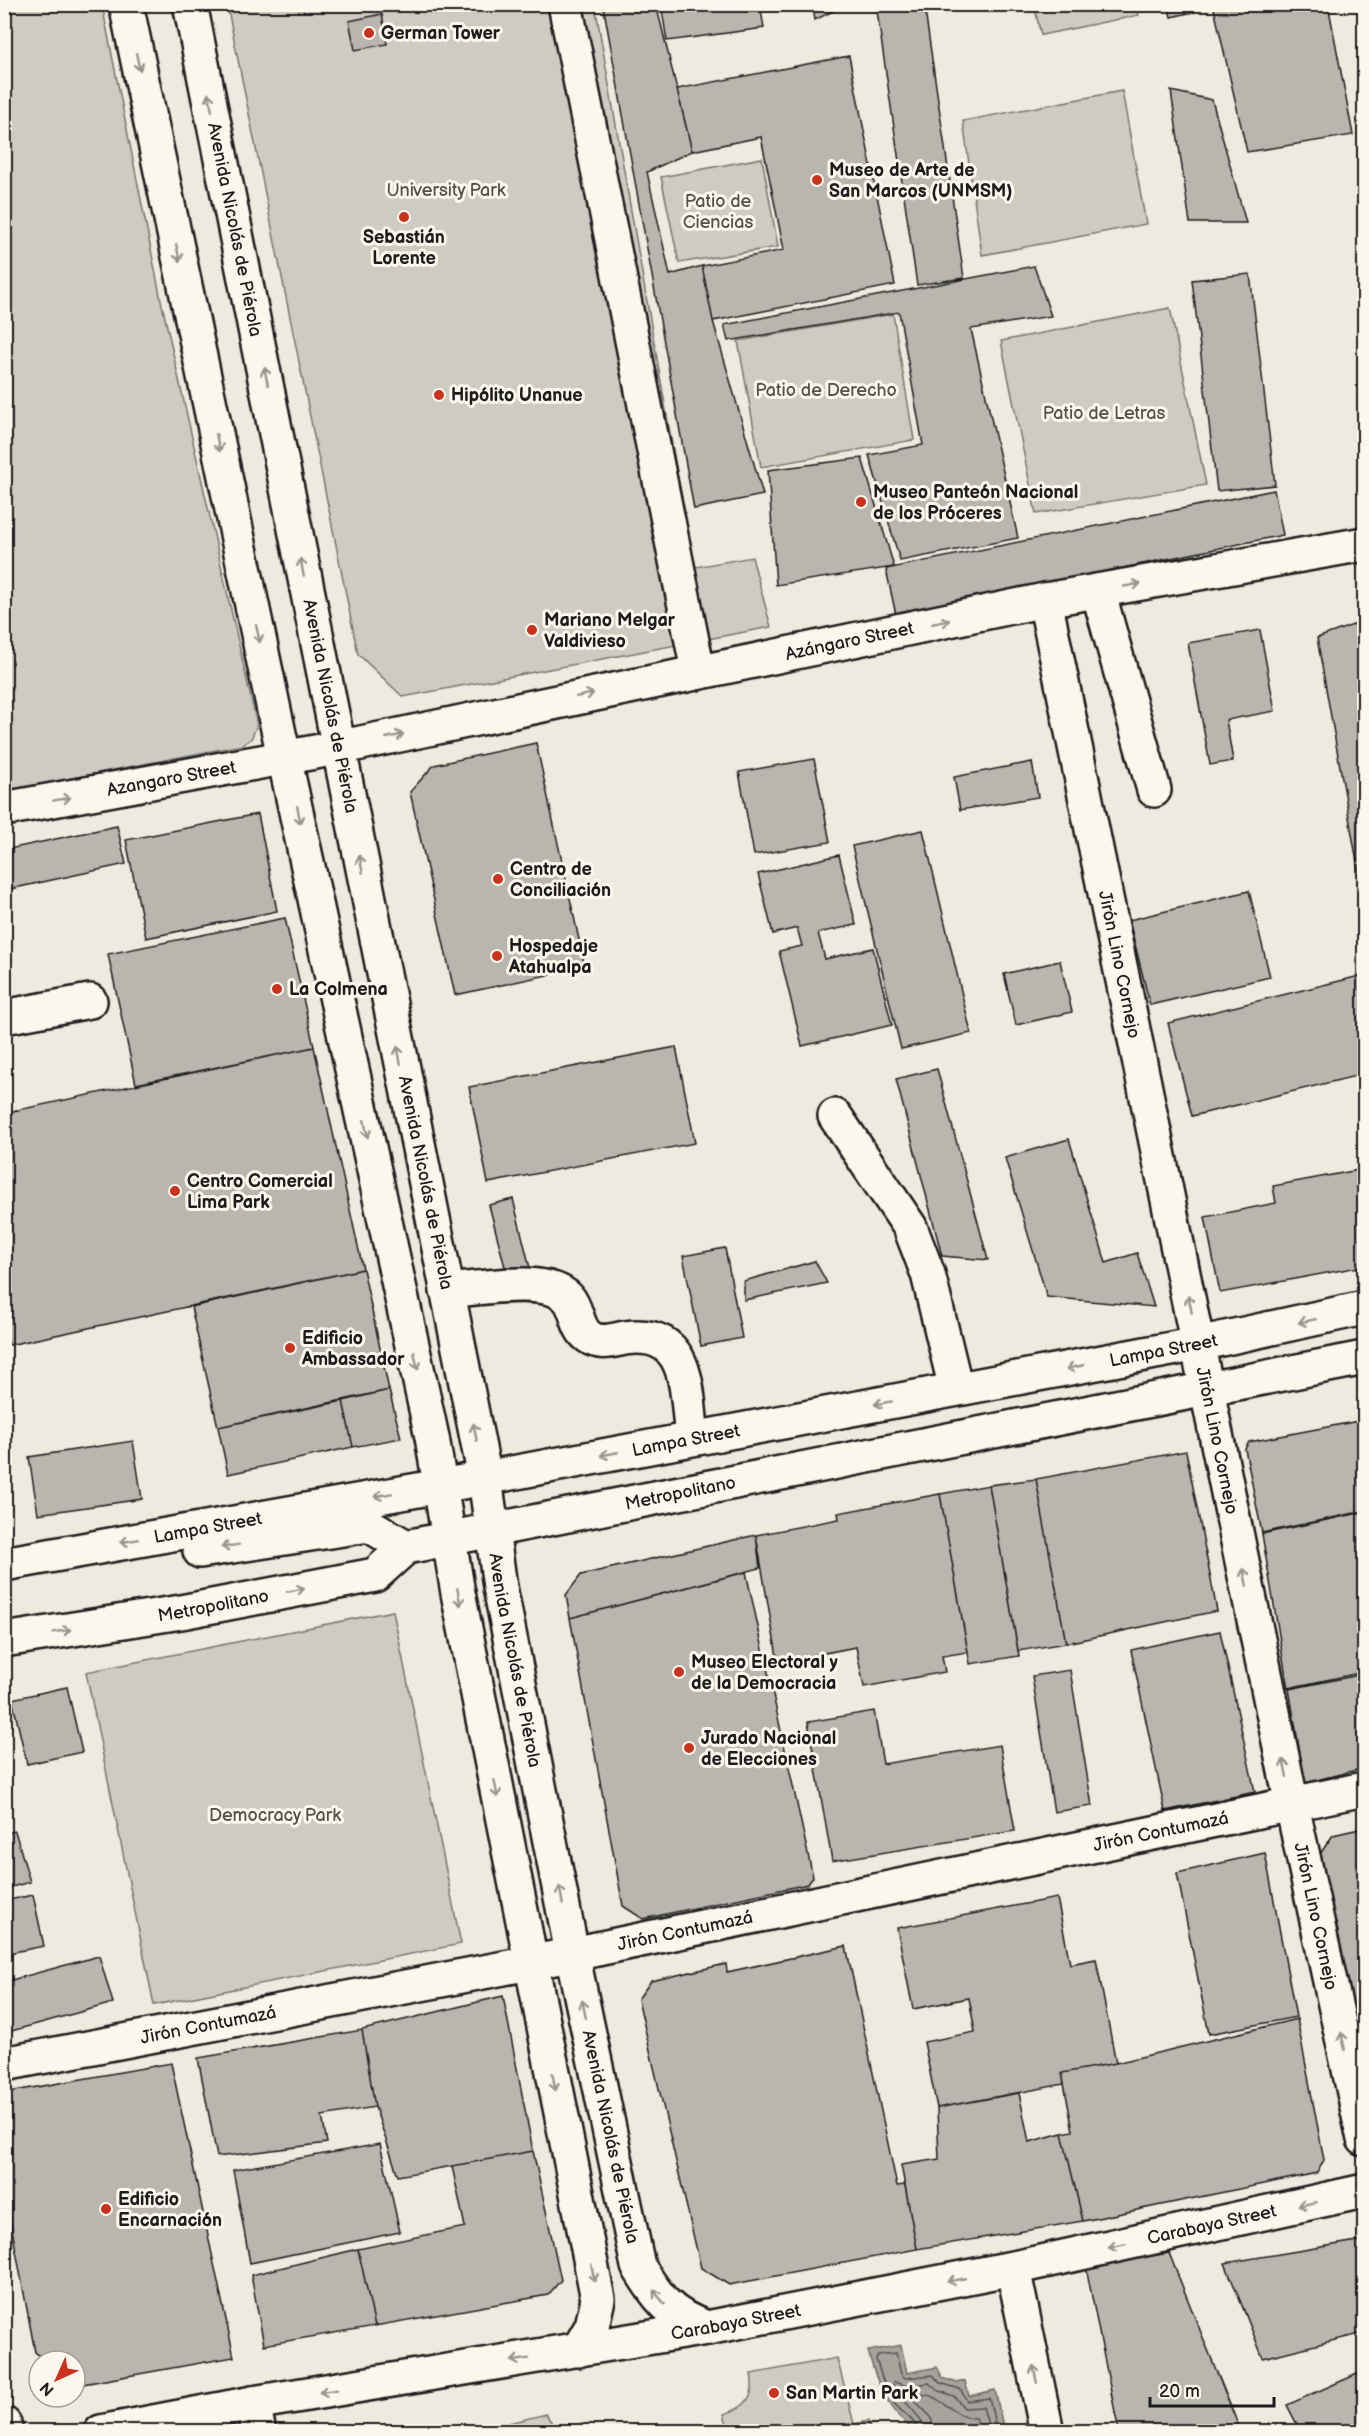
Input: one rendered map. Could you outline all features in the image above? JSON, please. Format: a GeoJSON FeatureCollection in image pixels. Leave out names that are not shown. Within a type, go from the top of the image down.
{"type":"FeatureCollection","features":[{"type":"Feature","properties":{"kind":"street"},"geometry":{"type":"LineString","coordinates":[[126,4],[441,1486],[449,1540],[530,1963],[598,2299],[592,2326],[578,2350]]}},
{"type":"Feature","properties":{"kind":"street","name":"Avenida Nicolás de Piérola"},"geometry":{"type":"LineString","coordinates":[[190,4],[276,428],[337,748],[485,1478],[492,1531],[572,1953],[638,2266],[659,2301],[686,2320],[707,2328]]}},
{"type":"Feature","properties":{"kind":"street"},"geometry":{"type":"LineString","coordinates":[[565,4],[698,671]]}},
{"type":"Feature","properties":{"kind":"street","name":"Azángaro Street"},"geometry":{"type":"LineString","coordinates":[[337,748],[1045,600],[1365,544]]}},
{"type":"Feature","properties":{"kind":"street"},"geometry":{"type":"LineString","coordinates":[[1098,591],[1154,790]]}},
{"type":"Feature","properties":{"kind":"street","name":"Jirón Lino Cornejo"},"geometry":{"type":"LineString","coordinates":[[1045,600],[1292,1805],[1365,2139]]}},
{"type":"Feature","properties":{"kind":"street","name":"Azangaro Street"},"geometry":{"type":"LineString","coordinates":[[4,809],[337,748]]}},
{"type":"Feature","properties":{"kind":"street"},"geometry":{"type":"LineString","coordinates":[[4,1017],[90,1000]]}},
{"type":"Feature","properties":{"kind":"street"},"geometry":{"type":"LineString","coordinates":[[835,1116],[910,1227],[928,1274],[956,1389]]}},
{"type":"Feature","properties":{"kind":"street"},"geometry":{"type":"LineString","coordinates":[[447,1291],[517,1285],[548,1287],[560,1291],[570,1299],[582,1329],[590,1338],[604,1342],[636,1337],[654,1339],[669,1346],[676,1353],[685,1383],[692,1438]]}},
{"type":"Feature","properties":{"kind":"street","name":"Lampa Street"},"geometry":{"type":"LineString","coordinates":[[5,1568],[1198,1344],[1365,1308]]}},
{"type":"Feature","properties":{"kind":"street","name":"Metropolitano"},"geometry":{"type":"LineString","coordinates":[[4,1640],[181,1612],[375,1575],[406,1547],[1365,1358]]}},
{"type":"Feature","properties":{"kind":"street"},"geometry":{"type":"LineString","coordinates":[[5,1568],[171,1555],[369,1525],[406,1547]]}},
{"type":"Feature","properties":{"kind":"street","name":"Jirón Contumazá"},"geometry":{"type":"LineString","coordinates":[[4,2064],[530,1963],[1365,1789]]}},
{"type":"Feature","properties":{"kind":"street","name":"Carabaya Street"},"geometry":{"type":"LineString","coordinates":[[101,2432],[256,2417],[578,2350],[707,2328],[1013,2268],[1365,2191]]}},
{"type":"Feature","properties":{"kind":"street"},"geometry":{"type":"LineString","coordinates":[[1013,2268],[1047,2432]]}},
{"type":"Feature","properties":{"kind":"street"},"geometry":{"type":"LineString","coordinates":[[4,2424],[6,2432]]}},
{"type":"Feature","properties":{"kind":"green space"},"geometry":{"type":"Polygon","coordinates":[[[4,5],[102,5],[161,300],[257,725],[251,739],[242,745],[5,791],[4,5]]]}},
{"type":"Feature","properties":{"kind":"green space","name":"University Park"},"geometry":{"type":"Polygon","coordinates":[[[227,5],[595,5],[690,547],[696,567],[752,557],[771,627],[403,697],[358,654],[227,5]]]}},
{"type":"Feature","properties":{"kind":"green space"},"geometry":{"type":"Polygon","coordinates":[[[1034,5],[1136,5],[1139,15],[1041,35],[1034,5]]]}},
{"type":"Feature","properties":{"kind":"green space"},"geometry":{"type":"Polygon","coordinates":[[[1122,91],[1146,224],[982,255],[963,121],[1122,91]]]}},
{"type":"Feature","properties":{"kind":"green space","name":"Patio de Ciencias"},"geometry":{"type":"Polygon","coordinates":[[[762,158],[778,247],[679,263],[661,177],[762,158]]]}},
{"type":"Feature","properties":{"kind":"green space","name":"Patio de Letras"},"geometry":{"type":"Polygon","coordinates":[[[1170,308],[1206,485],[1036,514],[1001,341],[1170,308]]]}},
{"type":"Feature","properties":{"kind":"green space","name":"Patio de Derecho"},"geometry":{"type":"Polygon","coordinates":[[[893,314],[914,440],[761,467],[738,341],[893,314]]]}},
{"type":"Feature","properties":{"kind":"green space","name":"Democracy Park"},"geometry":{"type":"Polygon","coordinates":[[[393,1611],[461,1944],[154,2005],[86,1672],[393,1611]]]}},
{"type":"Feature","properties":{"kind":"green space"},"geometry":{"type":"Polygon","coordinates":[[[837,2358],[854,2424],[868,2421],[871,2431],[729,2431],[724,2414],[743,2405],[747,2400],[752,2389],[751,2374],[837,2358]]]}},
{"type":"Feature","properties":{"kind":"green space"},"geometry":{"type":"Polygon","coordinates":[[[546,2414],[557,2431],[475,2431],[546,2414]]]}},
{"type":"Feature","properties":{"kind":"water"},"geometry":{"type":"Polygon","coordinates":[[[901,2345],[907,2373],[937,2367],[943,2378],[957,2383],[965,2381],[969,2396],[995,2390],[1004,2431],[913,2431],[884,2395],[868,2351],[901,2345]]]}},
{"type":"Feature","properties":{"kind":"building"},"geometry":{"type":"Polygon","coordinates":[[[603,4],[656,4],[692,151],[647,172],[670,275],[702,266],[713,321],[763,495],[694,509],[603,4]]]}},
{"type":"Feature","properties":{"kind":"building"},"geometry":{"type":"Polygon","coordinates":[[[661,4],[760,4],[764,28],[667,41],[661,4]]]}},
{"type":"Feature","properties":{"kind":"building"},"geometry":{"type":"Polygon","coordinates":[[[812,4],[847,4],[815,20],[812,4]]]}},
{"type":"Feature","properties":{"kind":"building"},"geometry":{"type":"Polygon","coordinates":[[[876,4],[924,4],[964,278],[917,285],[876,4]]]}},
{"type":"Feature","properties":{"kind":"building"},"geometry":{"type":"Polygon","coordinates":[[[1168,4],[1194,4],[1194,12],[1171,17],[1168,4]]]}},
{"type":"Feature","properties":{"kind":"building"},"geometry":{"type":"Polygon","coordinates":[[[1213,4],[1328,4],[1353,135],[1247,152],[1213,4]]]}},
{"type":"Feature","properties":{"kind":"building","name":"German Tower"},"geometry":{"type":"Polygon","coordinates":[[[382,14],[387,44],[355,50],[349,21],[382,14]]]}},
{"type":"Feature","properties":{"kind":"building"},"geometry":{"type":"Polygon","coordinates":[[[849,56],[895,285],[713,321],[702,266],[784,250],[761,137],[692,151],[677,89],[849,56]]]}},
{"type":"Feature","properties":{"kind":"building"},"geometry":{"type":"Polygon","coordinates":[[[1171,91],[1212,100],[1246,223],[1190,223],[1171,91]]]}},
{"type":"Feature","properties":{"kind":"building"},"geometry":{"type":"Polygon","coordinates":[[[1034,266],[1051,316],[971,329],[1018,538],[900,561],[869,455],[923,445],[899,312],[728,341],[724,325],[1034,266]]]}},
{"type":"Feature","properties":{"kind":"building"},"geometry":{"type":"Polygon","coordinates":[[[1250,274],[1275,485],[1217,491],[1192,280],[1250,274]]]}},
{"type":"Feature","properties":{"kind":"building"},"geometry":{"type":"Polygon","coordinates":[[[862,458],[894,567],[776,585],[768,470],[862,458]]]}},
{"type":"Feature","properties":{"kind":"building"},"geometry":{"type":"Polygon","coordinates":[[[1274,490],[1283,535],[896,615],[886,569],[1274,490]]]}},
{"type":"Feature","properties":{"kind":"building"},"geometry":{"type":"Polygon","coordinates":[[[1364,621],[1364,889],[1362,890],[1317,638],[1364,621]]]}},
{"type":"Feature","properties":{"kind":"building"},"geometry":{"type":"Polygon","coordinates":[[[1260,630],[1275,711],[1226,720],[1233,761],[1210,765],[1188,643],[1260,630]]]}},
{"type":"Feature","properties":{"kind":"building","name":"Centro de Conciliación"},"geometry":{"type":"Polygon","coordinates":[[[536,743],[585,967],[455,995],[410,792],[434,765],[536,743]]]}},
{"type":"Feature","properties":{"kind":"building"},"geometry":{"type":"Polygon","coordinates":[[[814,759],[830,842],[754,855],[739,772],[814,759]]]}},
{"type":"Feature","properties":{"kind":"building"},"geometry":{"type":"Polygon","coordinates":[[[1032,762],[1038,797],[960,810],[954,777],[1032,762]]]}},
{"type":"Feature","properties":{"kind":"building"},"geometry":{"type":"Polygon","coordinates":[[[258,814],[277,911],[146,938],[126,840],[258,814]]]}},
{"type":"Feature","properties":{"kind":"building"},"geometry":{"type":"Polygon","coordinates":[[[117,826],[126,864],[10,889],[4,850],[117,826]]]}},
{"type":"Feature","properties":{"kind":"building"},"geometry":{"type":"Polygon","coordinates":[[[923,830],[971,1033],[901,1049],[852,846],[923,830]]]}},
{"type":"Feature","properties":{"kind":"building"},"geometry":{"type":"Polygon","coordinates":[[[839,855],[856,925],[818,933],[825,959],[873,948],[892,1025],[802,1046],[779,951],[802,946],[797,928],[773,934],[758,874],[839,855]]]}},
{"type":"Feature","properties":{"kind":"building"},"geometry":{"type":"Polygon","coordinates":[[[1249,891],[1270,977],[1150,1005],[1129,920],[1249,891]]]}},
{"type":"Feature","properties":{"kind":"building","name":"La Colmena"},"geometry":{"type":"Polygon","coordinates":[[[285,918],[314,1047],[136,1084],[108,954],[285,918]]]}},
{"type":"Feature","properties":{"kind":"building"},"geometry":{"type":"Polygon","coordinates":[[[1060,961],[1072,1012],[1016,1025],[1004,974],[1060,961]]]}},
{"type":"Feature","properties":{"kind":"building"},"geometry":{"type":"Polygon","coordinates":[[[1364,975],[1364,1074],[1192,1116],[1168,1023],[1364,975]]]}},
{"type":"Feature","properties":{"kind":"building","name":"Centro Comercial Lima Park"},"geometry":{"type":"Polygon","coordinates":[[[314,1047],[363,1269],[9,1345],[4,1323],[4,1113],[314,1047]]]}},
{"type":"Feature","properties":{"kind":"building"},"geometry":{"type":"Polygon","coordinates":[[[676,1047],[695,1143],[488,1183],[469,1087],[676,1047]]]}},
{"type":"Feature","properties":{"kind":"building"},"geometry":{"type":"Polygon","coordinates":[[[937,1069],[988,1260],[942,1256],[896,1079],[937,1069]]]}},
{"type":"Feature","properties":{"kind":"building"},"geometry":{"type":"Polygon","coordinates":[[[1069,1139],[1106,1263],[1137,1253],[1154,1307],[1047,1297],[1005,1158],[1069,1139]]]}},
{"type":"Feature","properties":{"kind":"building"},"geometry":{"type":"Polygon","coordinates":[[[1364,1169],[1364,1266],[1220,1293],[1205,1217],[1276,1203],[1273,1186],[1364,1169]]]}},
{"type":"Feature","properties":{"kind":"building"},"geometry":{"type":"Polygon","coordinates":[[[513,1199],[530,1268],[505,1267],[489,1205],[513,1199]]]}},
{"type":"Feature","properties":{"kind":"building"},"geometry":{"type":"Polygon","coordinates":[[[725,1248],[742,1338],[701,1346],[683,1256],[725,1248]]]}},
{"type":"Feature","properties":{"kind":"building"},"geometry":{"type":"Polygon","coordinates":[[[815,1261],[827,1283],[744,1300],[744,1281],[815,1261]]]}},
{"type":"Feature","properties":{"kind":"building","name":"Edificio Ambassador"},"geometry":{"type":"Polygon","coordinates":[[[363,1269],[389,1390],[218,1427],[191,1307],[363,1269]]]}},
{"type":"Feature","properties":{"kind":"building"},"geometry":{"type":"Polygon","coordinates":[[[389,1390],[401,1438],[353,1447],[343,1401],[389,1390]]]}},
{"type":"Feature","properties":{"kind":"building"},"geometry":{"type":"Polygon","coordinates":[[[343,1401],[353,1447],[228,1474],[218,1427],[343,1401]]]}},
{"type":"Feature","properties":{"kind":"building"},"geometry":{"type":"Polygon","coordinates":[[[1364,1420],[1364,1511],[1262,1533],[1245,1449],[1249,1442],[1364,1420]]]}},
{"type":"Feature","properties":{"kind":"building"},"geometry":{"type":"Polygon","coordinates":[[[133,1441],[142,1499],[38,1514],[29,1457],[133,1441]]]}},
{"type":"Feature","properties":{"kind":"building"},"geometry":{"type":"Polygon","coordinates":[[[1186,1451],[1217,1611],[1066,1643],[1036,1479],[1186,1451]]]}},
{"type":"Feature","properties":{"kind":"building"},"geometry":{"type":"Polygon","coordinates":[[[1036,1479],[1066,1643],[1018,1651],[989,1485],[1036,1479]]]}},
{"type":"Feature","properties":{"kind":"building"},"geometry":{"type":"Polygon","coordinates":[[[989,1485],[1019,1656],[970,1664],[940,1494],[989,1485]]]}},
{"type":"Feature","properties":{"kind":"building"},"geometry":{"type":"Polygon","coordinates":[[[940,1494],[968,1652],[942,1656],[945,1672],[864,1687],[856,1647],[778,1662],[756,1535],[839,1519],[838,1513],[940,1494]]]}},
{"type":"Feature","properties":{"kind":"building"},"geometry":{"type":"Polygon","coordinates":[[[1364,1512],[1364,1672],[1288,1688],[1262,1534],[1364,1512]]]}},
{"type":"Feature","properties":{"kind":"building"},"geometry":{"type":"Polygon","coordinates":[[[756,1535],[760,1568],[570,1618],[566,1595],[581,1575],[756,1535]]]}},
{"type":"Feature","properties":{"kind":"building","name":"Jurado Nacional de Elecciones"},"geometry":{"type":"Polygon","coordinates":[[[746,1572],[813,1877],[808,1884],[643,1919],[623,1906],[570,1618],[746,1572]]]}},
{"type":"Feature","properties":{"kind":"building"},"geometry":{"type":"Polygon","coordinates":[[[1220,1631],[1255,1792],[1165,1811],[1131,1650],[1220,1631]]]}},
{"type":"Feature","properties":{"kind":"building"},"geometry":{"type":"Polygon","coordinates":[[[1070,1670],[1092,1806],[1054,1812],[1032,1676],[1070,1670]]]}},
{"type":"Feature","properties":{"kind":"building"},"geometry":{"type":"Polygon","coordinates":[[[1364,1674],[1364,1768],[1305,1783],[1289,1689],[1364,1674]]]}},
{"type":"Feature","properties":{"kind":"building"},"geometry":{"type":"Polygon","coordinates":[[[67,1687],[82,1752],[27,1764],[12,1699],[67,1687]]]}},
{"type":"Feature","properties":{"kind":"building"},"geometry":{"type":"Polygon","coordinates":[[[874,1711],[883,1764],[1000,1745],[1015,1831],[832,1861],[808,1722],[874,1711]]]}},
{"type":"Feature","properties":{"kind":"building"},"geometry":{"type":"Polygon","coordinates":[[[1364,1828],[1364,1873],[1360,1879],[1364,1899],[1364,2079],[1320,1854],[1333,1835],[1364,1828]]]}},
{"type":"Feature","properties":{"kind":"building"},"geometry":{"type":"Polygon","coordinates":[[[15,1831],[30,1882],[4,1889],[4,1834],[15,1831]]]}},
{"type":"Feature","properties":{"kind":"building"},"geometry":{"type":"Polygon","coordinates":[[[1265,1853],[1296,2017],[1209,2034],[1177,1873],[1265,1853]]]}},
{"type":"Feature","properties":{"kind":"building"},"geometry":{"type":"Polygon","coordinates":[[[33,1895],[44,1946],[4,1954],[4,1901],[33,1895]]]}},
{"type":"Feature","properties":{"kind":"building"},"geometry":{"type":"Polygon","coordinates":[[[1057,1898],[1070,1964],[1096,1959],[1116,2063],[1062,2073],[1064,2084],[937,2108],[924,2042],[975,2032],[969,1998],[913,2009],[897,1928],[1057,1898]]]}},
{"type":"Feature","properties":{"kind":"building"},"geometry":{"type":"Polygon","coordinates":[[[846,1946],[897,2186],[905,2185],[917,2249],[729,2285],[701,2268],[638,1999],[651,1981],[726,1964],[727,1972],[846,1946]]]}},
{"type":"Feature","properties":{"kind":"building"},"geometry":{"type":"Polygon","coordinates":[[[99,1956],[113,2003],[4,2033],[4,1982],[99,1956]]]}},
{"type":"Feature","properties":{"kind":"building"},"geometry":{"type":"Polygon","coordinates":[[[503,1996],[533,2151],[398,2176],[375,2107],[362,2030],[503,1996]]]}},
{"type":"Feature","properties":{"kind":"building"},"geometry":{"type":"Polygon","coordinates":[[[1297,2019],[1324,2160],[1317,2173],[1083,2221],[1062,2133],[1073,2131],[1062,2073],[1116,2063],[1297,2019]]]}},
{"type":"Feature","properties":{"kind":"building"},"geometry":{"type":"Polygon","coordinates":[[[362,2030],[375,2107],[322,2116],[327,2143],[217,2157],[198,2058],[362,2030]]]}},
{"type":"Feature","properties":{"kind":"building","name":"Edificio Encarnación"},"geometry":{"type":"Polygon","coordinates":[[[171,2063],[234,2357],[87,2383],[87,2349],[34,2349],[4,2187],[4,2093],[171,2063]]]}},
{"type":"Feature","properties":{"kind":"building"},"geometry":{"type":"Polygon","coordinates":[[[1019,2093],[1029,2142],[1062,2133],[1083,2221],[917,2249],[901,2165],[939,2159],[937,2108],[1019,2093]]]}},
{"type":"Feature","properties":{"kind":"building"},"geometry":{"type":"Polygon","coordinates":[[[380,2144],[400,2232],[250,2263],[233,2170],[380,2144]]]}},
{"type":"Feature","properties":{"kind":"building"},"geometry":{"type":"Polygon","coordinates":[[[533,2151],[561,2280],[548,2295],[375,2326],[358,2249],[465,2227],[452,2166],[533,2151]]]}},
{"type":"Feature","properties":{"kind":"building"},"geometry":{"type":"Polygon","coordinates":[[[1364,2240],[1364,2333],[1263,2358],[1225,2263],[1364,2240]]]}},
{"type":"Feature","properties":{"kind":"building"},"geometry":{"type":"Polygon","coordinates":[[[358,2249],[375,2326],[264,2345],[251,2275],[358,2249]]]}},
{"type":"Feature","properties":{"kind":"building"},"geometry":{"type":"Polygon","coordinates":[[[1169,2253],[1241,2432],[1119,2432],[1086,2267],[1169,2253]]]}},
{"type":"Feature","properties":{"kind":"building"},"geometry":{"type":"Polygon","coordinates":[[[1364,2371],[1364,2423],[1351,2432],[1301,2432],[1287,2405],[1364,2371]]]}},
{"type":"Feature","properties":{"kind":"place","name":"German Tower"},"geometry":{"type":"Point","coordinates":[369,33]}},
{"type":"Feature","properties":{"kind":"place","name":"Museo de Arte de San Marcos (UNMSM)"},"geometry":{"type":"Point","coordinates":[817,180]}},
{"type":"Feature","properties":{"kind":"place","name":"Sebastián Lorente"},"geometry":{"type":"Point","coordinates":[404,217]}},
{"type":"Feature","properties":{"kind":"place","name":"Hipólito Unanue"},"geometry":{"type":"Point","coordinates":[439,395]}},
{"type":"Feature","properties":{"kind":"place","name":"Museo Panteón Nacional de los Próceres"},"geometry":{"type":"Point","coordinates":[861,502]}},
{"type":"Feature","properties":{"kind":"place","name":"Mariano Melgar Valdivieso"},"geometry":{"type":"Point","coordinates":[532,630]}},
{"type":"Feature","properties":{"kind":"place","name":"Centro de Conciliación"},"geometry":{"type":"Point","coordinates":[498,879]}},
{"type":"Feature","properties":{"kind":"place","name":"Hospedaje Atahualpa"},"geometry":{"type":"Point","coordinates":[497,956]}},
{"type":"Feature","properties":{"kind":"place","name":"La Colmena"},"geometry":{"type":"Point","coordinates":[277,989]}},
{"type":"Feature","properties":{"kind":"place","name":"Centro Comercial Lima Park"},"geometry":{"type":"Point","coordinates":[175,1191]}},
{"type":"Feature","properties":{"kind":"place","name":"Edificio Ambassador"},"geometry":{"type":"Point","coordinates":[290,1348]}},
{"type":"Feature","properties":{"kind":"place","name":"Museo Electoral y de la Democracia"},"geometry":{"type":"Point","coordinates":[679,1672]}},
{"type":"Feature","properties":{"kind":"place","name":"Jurado Nacional de Elecciones"},"geometry":{"type":"Point","coordinates":[689,1748]}},
{"type":"Feature","properties":{"kind":"place","name":"Edificio Encarnación"},"geometry":{"type":"Point","coordinates":[106,2209]}},
{"type":"Feature","properties":{"kind":"place","name":"San Martin Park"},"geometry":{"type":"Point","coordinates":[774,2393]}}]}
